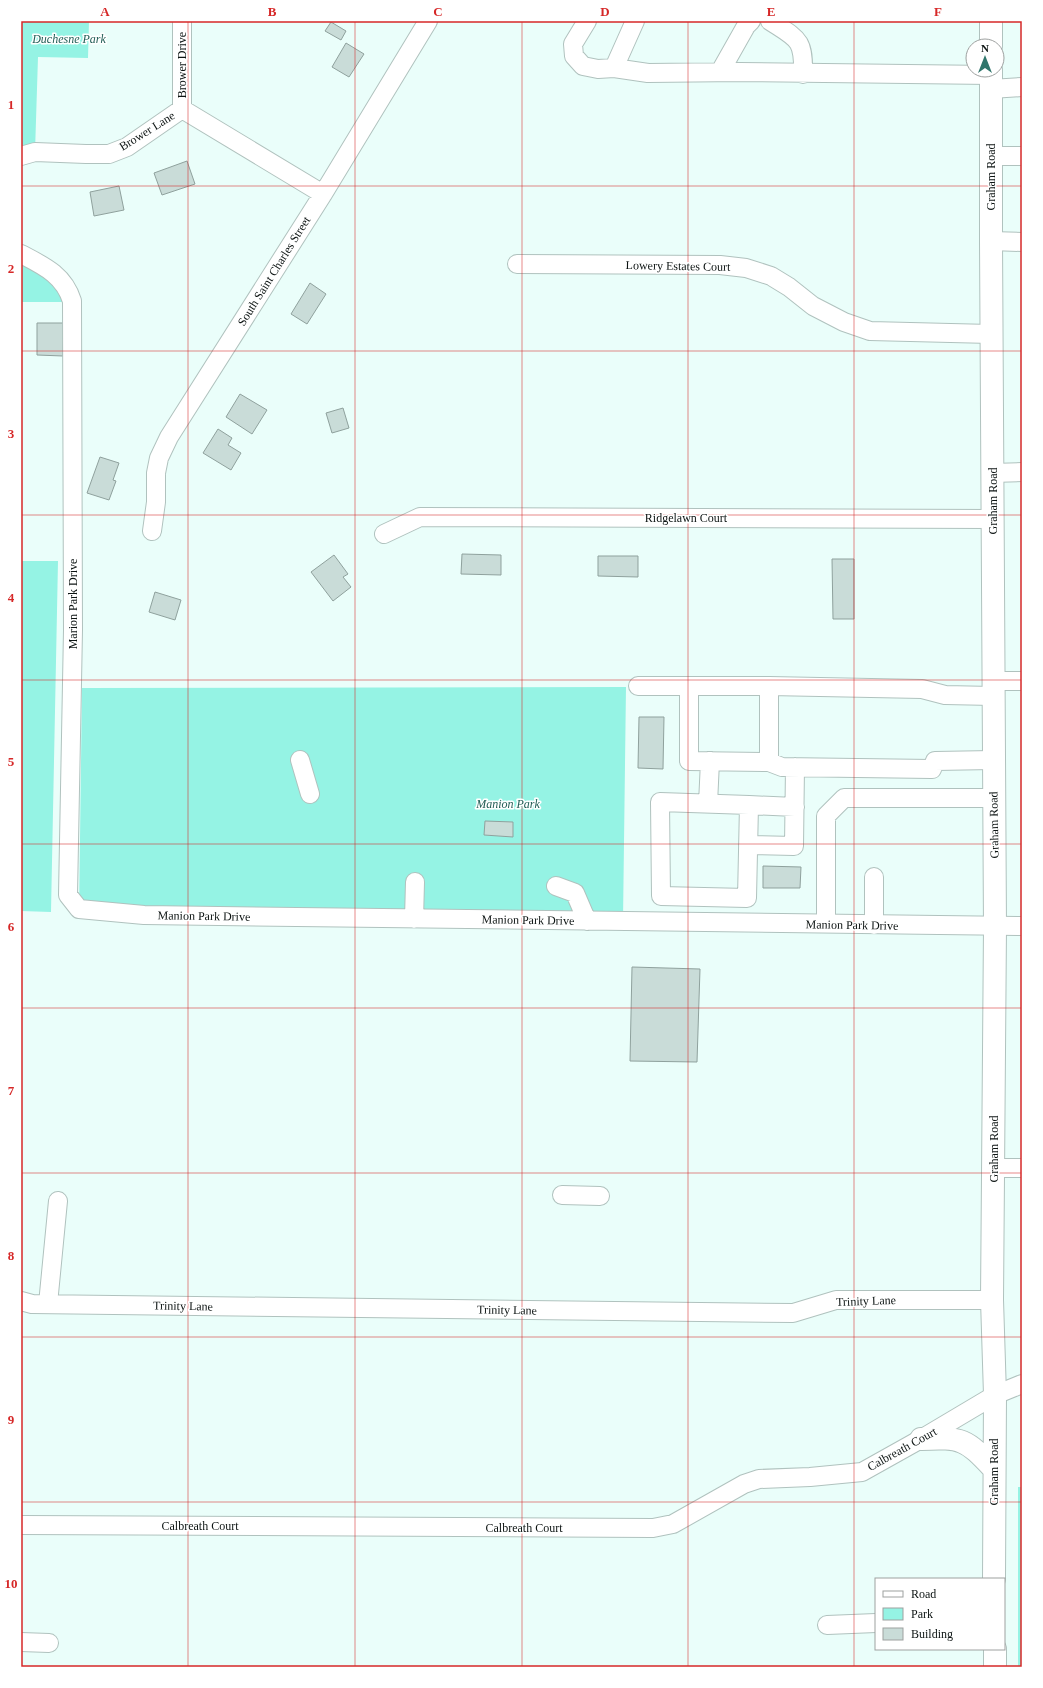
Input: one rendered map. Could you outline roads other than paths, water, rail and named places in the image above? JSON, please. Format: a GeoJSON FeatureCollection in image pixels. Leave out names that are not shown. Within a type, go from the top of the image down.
{"type":"FeatureCollection","features":[{"type":"Feature","properties":{"kind":"main road"},"geometry":{"type":"LineString","coordinates":[[991,21],[991,38]]}},
{"type":"Feature","properties":{"kind":"main road","name":"Graham Road"},"geometry":{"type":"LineString","coordinates":[[991,78],[993,760],[995,927],[992,1300],[994,1395],[994,1578]]}},
{"type":"Feature","properties":{"kind":"main road"},"geometry":{"type":"LineString","coordinates":[[921,1439],[949,1438],[963,1441],[972,1446],[994,1469]]}},
{"type":"Feature","properties":{"kind":"main road"},"geometry":{"type":"LineString","coordinates":[[994,1650],[995,1667]]}},
{"type":"Feature","properties":{"kind":"street","name":"Brower Drive"},"geometry":{"type":"LineString","coordinates":[[182,21],[182,109]]}},
{"type":"Feature","properties":{"kind":"street","name":"South Saint Charles Street"},"geometry":{"type":"LineString","coordinates":[[152,531],[156,502],[156,473],[159,458],[169,437],[323,194],[428,21]]}},
{"type":"Feature","properties":{"kind":"street"},"geometry":{"type":"LineString","coordinates":[[587,21],[573,44],[574,56],[583,66],[598,69],[614,68],[648,73],[720,72],[965,77]]}},
{"type":"Feature","properties":{"kind":"street"},"geometry":{"type":"LineString","coordinates":[[614,68],[635,21]]}},
{"type":"Feature","properties":{"kind":"street"},"geometry":{"type":"LineString","coordinates":[[720,72],[746,26],[751,21]]}},
{"type":"Feature","properties":{"kind":"street"},"geometry":{"type":"LineString","coordinates":[[770,21],[796,38],[803,54],[802,74]]}},
{"type":"Feature","properties":{"kind":"street"},"geometry":{"type":"LineString","coordinates":[[991,78],[1022,88]]}},
{"type":"Feature","properties":{"kind":"street","name":"Brower Lane"},"geometry":{"type":"LineString","coordinates":[[21,156],[35,152],[109,154],[127,146],[182,109],[323,194]]}},
{"type":"Feature","properties":{"kind":"street"},"geometry":{"type":"LineString","coordinates":[[991,156],[1022,156]]}},
{"type":"Feature","properties":{"kind":"street"},"geometry":{"type":"LineString","coordinates":[[991,241],[1022,242]]}},
{"type":"Feature","properties":{"kind":"street","name":"Marion Park Drive"},"geometry":{"type":"LineString","coordinates":[[21,254],[43,265],[63,280],[72,301],[73,630],[68,895]]}},
{"type":"Feature","properties":{"kind":"street","name":"Lowery Estates Court"},"geometry":{"type":"LineString","coordinates":[[517,264],[720,265],[746,268],[770,276],[789,287],[813,306],[844,322],[870,331],[991,334]]}},
{"type":"Feature","properties":{"kind":"street"},"geometry":{"type":"LineString","coordinates":[[992,473],[1022,472]]}},
{"type":"Feature","properties":{"kind":"street","name":"Ridgelawn Court"},"geometry":{"type":"LineString","coordinates":[[384,534],[420,517],[993,519]]}},
{"type":"Feature","properties":{"kind":"street"},"geometry":{"type":"LineString","coordinates":[[638,686],[768,686],[922,689],[945,695],[993,688],[1022,681]]}},
{"type":"Feature","properties":{"kind":"street"},"geometry":{"type":"LineString","coordinates":[[689,686],[689,761],[769,762],[782,767],[932,769],[934,761],[993,760]]}},
{"type":"Feature","properties":{"kind":"street"},"geometry":{"type":"LineString","coordinates":[[768,686],[769,762]]}},
{"type":"Feature","properties":{"kind":"street"},"geometry":{"type":"LineString","coordinates":[[300,760],[310,794]]}},
{"type":"Feature","properties":{"kind":"street"},"geometry":{"type":"LineString","coordinates":[[708,804],[710,761]]}},
{"type":"Feature","properties":{"kind":"street"},"geometry":{"type":"LineString","coordinates":[[748,845],[794,846],[795,767]]}},
{"type":"Feature","properties":{"kind":"street"},"geometry":{"type":"LineString","coordinates":[[826,924],[826,816],[844,798],[994,798]]}},
{"type":"Feature","properties":{"kind":"street"},"geometry":{"type":"LineString","coordinates":[[749,805],[747,898],[660,896],[660,802],[749,805],[794,807]]}},
{"type":"Feature","properties":{"kind":"street"},"geometry":{"type":"LineString","coordinates":[[874,877],[874,925]]}},
{"type":"Feature","properties":{"kind":"street"},"geometry":{"type":"LineString","coordinates":[[414,918],[416,882]]}},
{"type":"Feature","properties":{"kind":"street"},"geometry":{"type":"LineString","coordinates":[[556,886],[575,893],[587,921]]}},
{"type":"Feature","properties":{"kind":"street","name":"Manion Park Drive"},"geometry":{"type":"LineString","coordinates":[[68,895],[79,909],[144,915],[995,927],[1022,926]]}},
{"type":"Feature","properties":{"kind":"street"},"geometry":{"type":"LineString","coordinates":[[706,897],[706,923]]}},
{"type":"Feature","properties":{"kind":"street"},"geometry":{"type":"LineString","coordinates":[[994,1168],[1022,1168]]}},
{"type":"Feature","properties":{"kind":"street"},"geometry":{"type":"LineString","coordinates":[[562,1194],[600,1196]]}},
{"type":"Feature","properties":{"kind":"street"},"geometry":{"type":"LineString","coordinates":[[48,1304],[58,1201]]}},
{"type":"Feature","properties":{"kind":"street","name":"Trinity Lane"},"geometry":{"type":"LineString","coordinates":[[21,1301],[32,1304],[793,1313],[836,1300],[992,1300]]}},
{"type":"Feature","properties":{"kind":"street","name":"Calbreath Court"},"geometry":{"type":"LineString","coordinates":[[21,1525],[653,1528],[672,1524],[744,1484],[758,1479],[810,1478],[862,1472],[921,1439],[994,1395],[1022,1384]]}},
{"type":"Feature","properties":{"kind":"street"},"geometry":{"type":"LineString","coordinates":[[827,1625],[875,1623]]}},
{"type":"Feature","properties":{"kind":"street"},"geometry":{"type":"LineString","coordinates":[[21,1642],[49,1643]]}},
{"type":"Feature","properties":{"kind":"park label","name":"Duchesne Park"},"geometry":{"type":"Point","coordinates":[69,39]}},
{"type":"Feature","properties":{"kind":"park label","name":"Manion Park"},"geometry":{"type":"Point","coordinates":[508,804]}}]}
